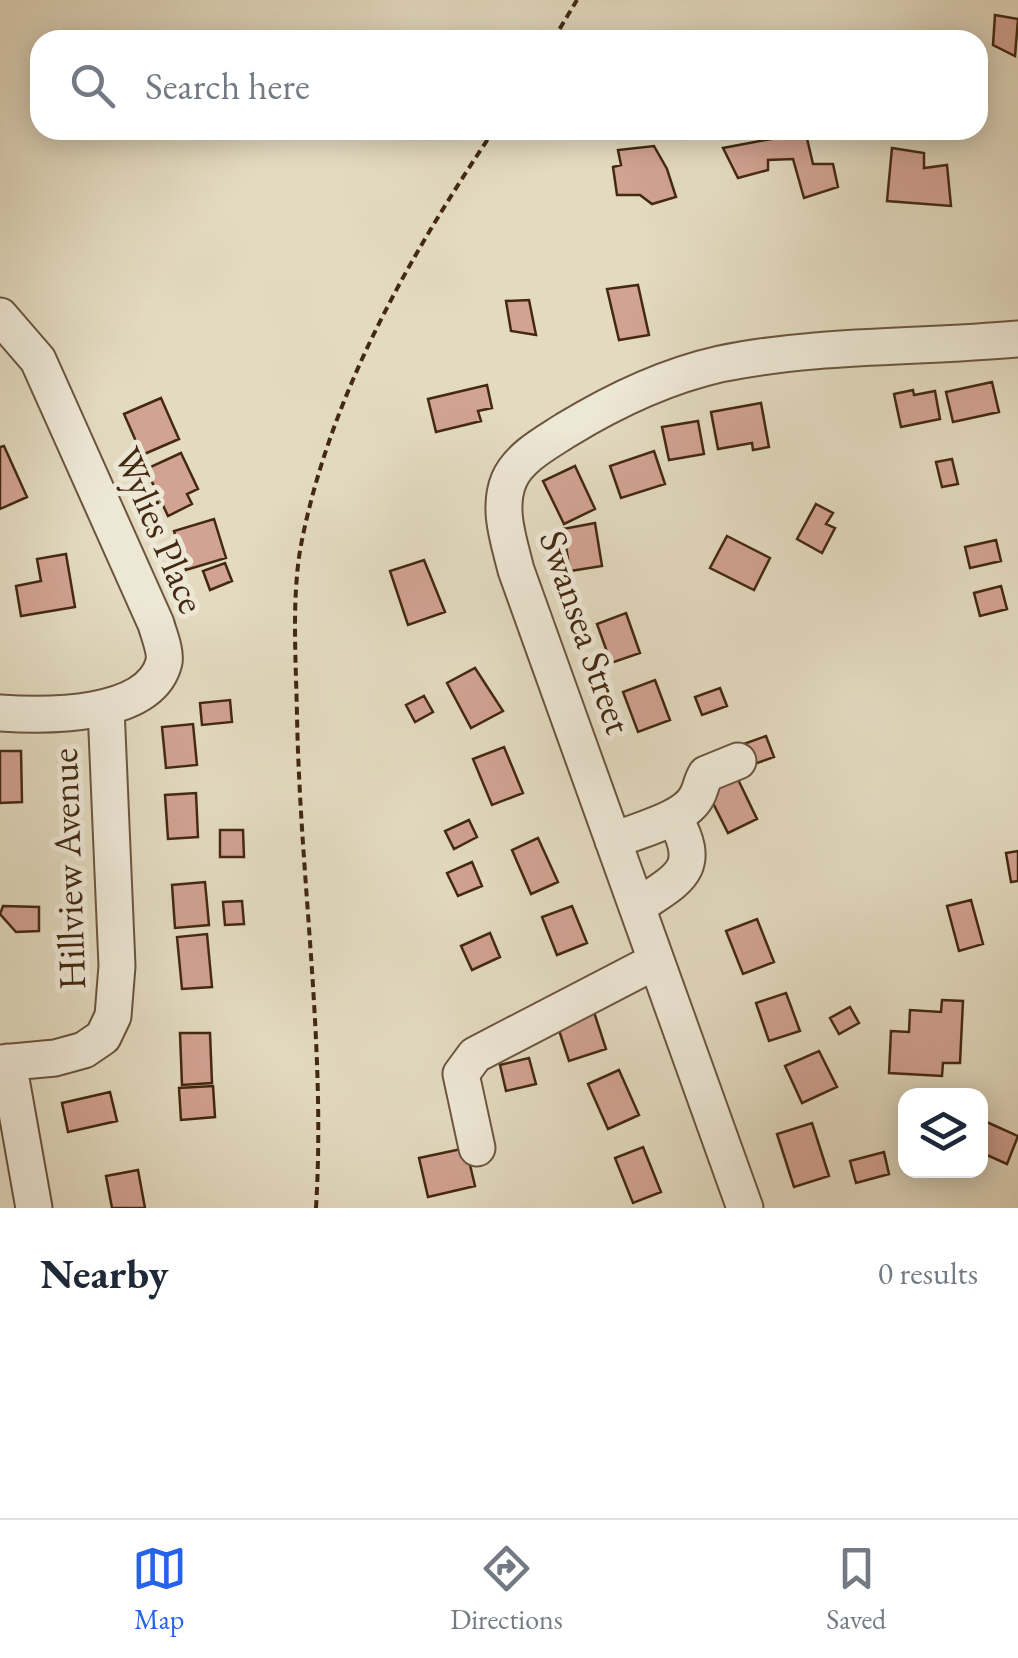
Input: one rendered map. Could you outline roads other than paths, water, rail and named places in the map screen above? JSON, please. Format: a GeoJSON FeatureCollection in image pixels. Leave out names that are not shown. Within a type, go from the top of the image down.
{"type":"FeatureCollection","features":[{"type":"Feature","properties":{"kind":"street","name":"Wylies Place"},"geometry":{"type":"LineString","coordinates":[[0,316],[38,360],[156,624],[165,659],[156,682],[136,698],[106,708]]}},
{"type":"Feature","properties":{"kind":"street","name":"Swansea Street"},"geometry":{"type":"LineString","coordinates":[[745,1208],[516,570],[504,514],[506,492],[513,472],[542,445],[578,422],[698,370],[770,356],[1018,339]]}},
{"type":"Feature","properties":{"kind":"street"},"geometry":{"type":"LineString","coordinates":[[0,713],[106,708]]}},
{"type":"Feature","properties":{"kind":"street","name":"Hillview Avenue"},"geometry":{"type":"LineString","coordinates":[[4,1063],[55,1058],[84,1050],[102,1037],[114,1016],[116,966],[106,708]]}},
{"type":"Feature","properties":{"kind":"street"},"geometry":{"type":"LineString","coordinates":[[613,841],[645,826],[674,819],[696,798],[706,774],[738,761]]}},
{"type":"Feature","properties":{"kind":"street"},"geometry":{"type":"LineString","coordinates":[[636,907],[677,879],[689,858],[688,844],[674,819]]}},
{"type":"Feature","properties":{"kind":"street"},"geometry":{"type":"LineString","coordinates":[[477,1148],[460,1074],[474,1055],[656,961]]}},
{"type":"Feature","properties":{"kind":"street"},"geometry":{"type":"LineString","coordinates":[[4,1063],[34,1208]]}}]}
